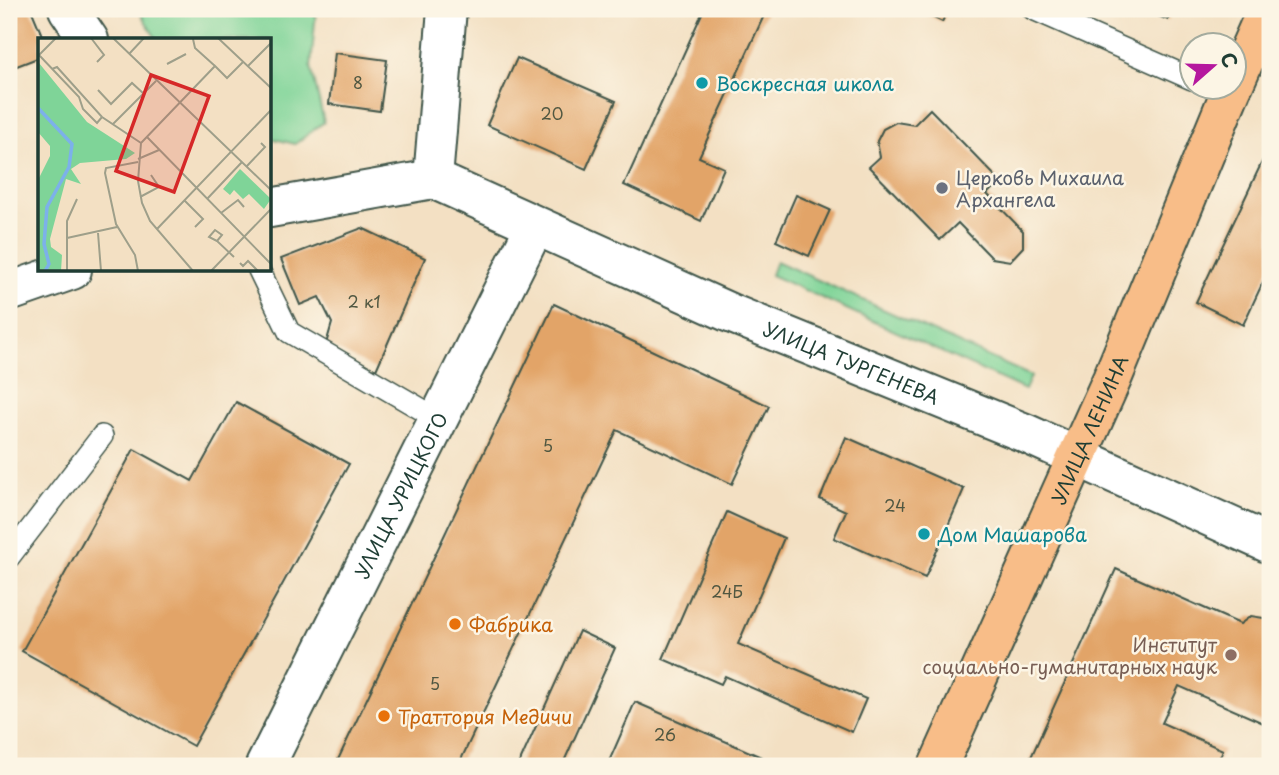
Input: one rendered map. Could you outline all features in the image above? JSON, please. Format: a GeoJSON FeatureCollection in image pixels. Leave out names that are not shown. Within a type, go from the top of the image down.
{"type":"FeatureCollection","features":[{"type":"Feature","properties":{"kind":"main road","name":"УЛИЦА ЛЕНИНА"},"geometry":{"type":"LineString","coordinates":[[1248,53],[1264,27]]}},
{"type":"Feature","properties":{"kind":"main road","name":"УЛИЦА ЛЕНИНА"},"geometry":{"type":"LineString","coordinates":[[938,766],[1077,456],[1221,102]]}},
{"type":"Feature","properties":{"kind":"street"},"geometry":{"type":"LineString","coordinates":[[68,9],[88,38]]}},
{"type":"Feature","properties":{"kind":"street"},"geometry":{"type":"LineString","coordinates":[[271,208],[433,179],[447,9]]}},
{"type":"Feature","properties":{"kind":"street","name":"УЛИЦА ТУРГЕНЕВА"},"geometry":{"type":"LineString","coordinates":[[433,179],[819,351],[1077,456],[1270,544]]}},
{"type":"Feature","properties":{"kind":"street","name":"УЛИЦА УРИЦКОГО"},"geometry":{"type":"LineString","coordinates":[[265,766],[535,226]]}},
{"type":"Feature","properties":{"kind":"street"},"geometry":{"type":"LineString","coordinates":[[9,292],[69,271]]}},
{"type":"Feature","properties":{"kind":"lane"},"geometry":{"type":"LineString","coordinates":[[1033,9],[1178,73]]}},
{"type":"Feature","properties":{"kind":"lane"},"geometry":{"type":"LineString","coordinates":[[259,271],[289,332],[438,419]]}},
{"type":"Feature","properties":{"kind":"lane"},"geometry":{"type":"LineString","coordinates":[[9,557],[102,436]]}},
{"type":"Feature","properties":{"kind":"green space"},"geometry":{"type":"Polygon","coordinates":[[[138,9],[316,9],[311,67],[324,122],[295,144],[271,138],[271,38],[156,38],[138,9]]]}},
{"type":"Feature","properties":{"kind":"green space"},"geometry":{"type":"Polygon","coordinates":[[[776,261],[1031,376],[1025,390],[771,275],[776,261]]]}},
{"type":"Feature","properties":{"kind":"building"},"geometry":{"type":"Polygon","coordinates":[[[9,9],[31,9],[43,38],[38,38],[38,58],[9,69],[9,9]]]}},
{"type":"Feature","properties":{"kind":"building","name":"Воскресная школа"},"geometry":{"type":"Polygon","coordinates":[[[704,9],[767,9],[699,157],[724,168],[701,221],[624,185],[704,9]]]}},
{"type":"Feature","properties":{"kind":"building"},"geometry":{"type":"Polygon","coordinates":[[[949,9],[942,22],[920,11],[949,9]]]}},
{"type":"Feature","properties":{"kind":"building"},"geometry":{"type":"Polygon","coordinates":[[[1140,9],[1172,9],[1168,20],[1140,9]]]}},
{"type":"Feature","properties":{"kind":"building"},"geometry":{"type":"Polygon","coordinates":[[[335,53],[387,60],[380,111],[329,104],[335,53]]]}},
{"type":"Feature","properties":{"kind":"building"},"geometry":{"type":"Polygon","coordinates":[[[517,58],[616,101],[586,169],[487,125],[517,58]]]}},
{"type":"Feature","properties":{"kind":"building","name":"Церковь Михаила Архангела"},"geometry":{"type":"Polygon","coordinates":[[[930,109],[1000,181],[987,194],[1023,231],[1023,247],[1010,261],[992,258],[958,223],[940,240],[869,167],[880,157],[877,141],[883,129],[896,122],[914,125],[930,109]]]}},
{"type":"Feature","properties":{"kind":"building"},"geometry":{"type":"Polygon","coordinates":[[[1270,145],[1270,267],[1243,325],[1196,302],[1270,145]]]}},
{"type":"Feature","properties":{"kind":"building"},"geometry":{"type":"Polygon","coordinates":[[[796,195],[830,210],[809,256],[776,241],[796,195]]]}},
{"type":"Feature","properties":{"kind":"building"},"geometry":{"type":"Polygon","coordinates":[[[362,228],[425,258],[376,370],[326,344],[332,323],[319,297],[300,305],[281,259],[362,228]]]}},
{"type":"Feature","properties":{"kind":"building"},"geometry":{"type":"Polygon","coordinates":[[[554,304],[769,406],[732,484],[617,430],[458,766],[335,766],[554,304]]]}},
{"type":"Feature","properties":{"kind":"building"},"geometry":{"type":"Polygon","coordinates":[[[236,402],[349,464],[193,746],[22,651],[134,449],[192,481],[236,402]]]}},
{"type":"Feature","properties":{"kind":"building"},"geometry":{"type":"Polygon","coordinates":[[[846,437],[964,489],[925,578],[834,538],[846,511],[820,499],[846,437]]]}},
{"type":"Feature","properties":{"kind":"building"},"geometry":{"type":"Polygon","coordinates":[[[727,512],[784,538],[738,644],[866,699],[852,732],[725,676],[721,684],[663,659],[727,512]]]}},
{"type":"Feature","properties":{"kind":"building"},"geometry":{"type":"Polygon","coordinates":[[[1116,569],[1240,624],[1251,616],[1270,619],[1270,726],[1179,686],[1162,723],[1223,750],[1216,766],[1027,766],[1116,569]]]}},
{"type":"Feature","properties":{"kind":"building"},"geometry":{"type":"Polygon","coordinates":[[[579,631],[615,648],[562,766],[518,766],[579,631]]]}},
{"type":"Feature","properties":{"kind":"building"},"geometry":{"type":"Polygon","coordinates":[[[635,702],[782,766],[607,766],[635,702]]]}},
{"type":"Feature","properties":{"kind":"place","name":"Воскресная школа"},"geometry":{"type":"Point","coordinates":[702,83]}},
{"type":"Feature","properties":{"kind":"place","name":"Церковь Михаила Архангела"},"geometry":{"type":"Point","coordinates":[942,188]}},
{"type":"Feature","properties":{"kind":"place","name":"Дом Машарова"},"geometry":{"type":"Point","coordinates":[924,534]}},
{"type":"Feature","properties":{"kind":"place","name":"Фабрика"},"geometry":{"type":"Point","coordinates":[455,624]}},
{"type":"Feature","properties":{"kind":"place","name":"Институт социально-гуманитарных наук"},"geometry":{"type":"Point","coordinates":[1231,655]}},
{"type":"Feature","properties":{"kind":"place","name":"Траттория Медичи"},"geometry":{"type":"Point","coordinates":[384,716]}}]}
